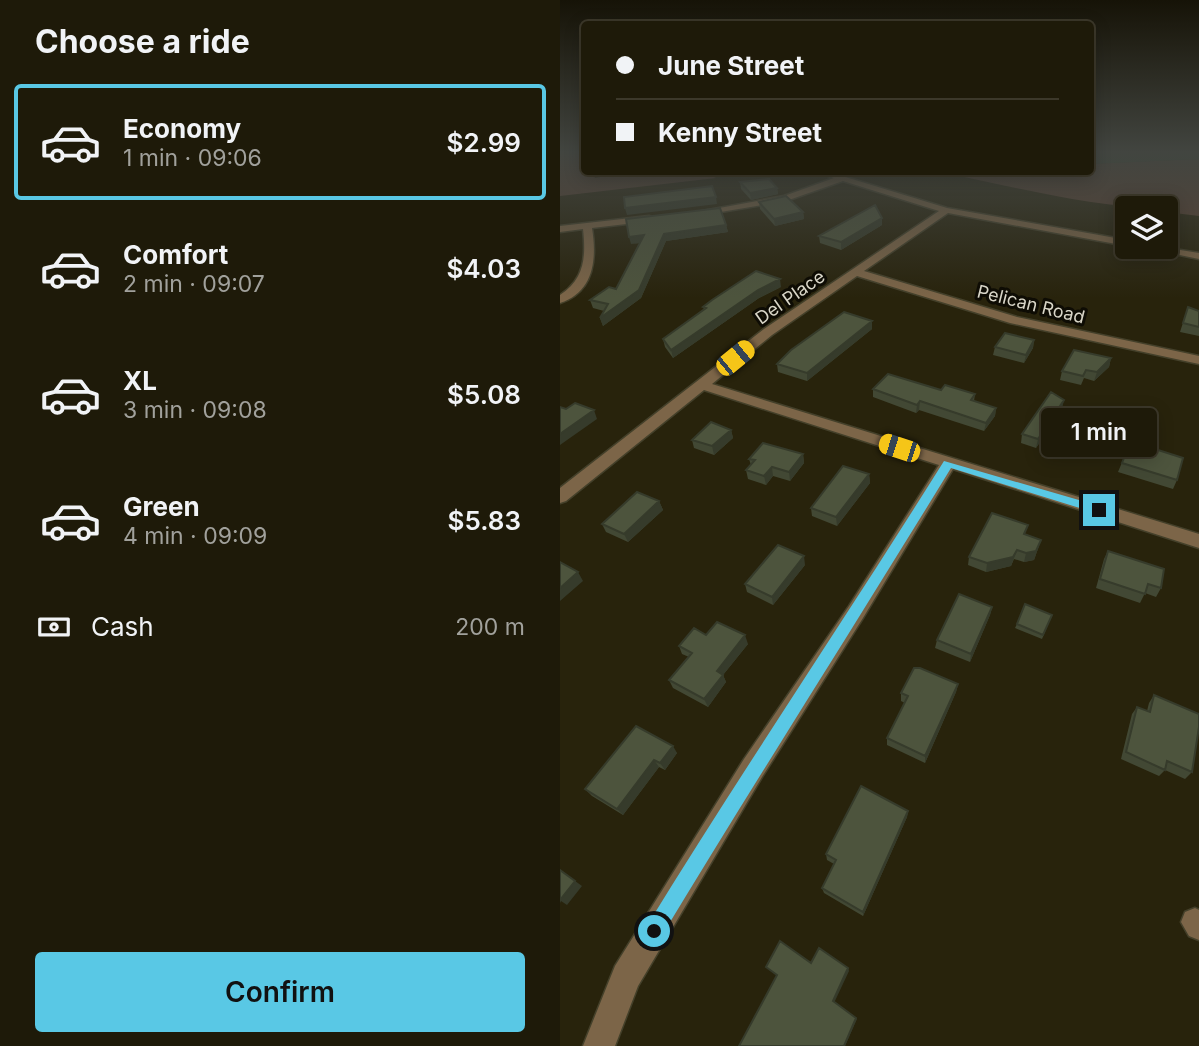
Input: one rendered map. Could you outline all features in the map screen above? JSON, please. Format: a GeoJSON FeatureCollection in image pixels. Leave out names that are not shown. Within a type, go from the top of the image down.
{"type":"FeatureCollection","features":[{"type":"Feature","properties":{"kind":"street"},"geometry":{"type":"LineString","coordinates":[[687,214],[769,201]]}},
{"type":"Feature","properties":{"kind":"street"},"geometry":{"type":"LineString","coordinates":[[916,201],[946,210],[1115,241]]}},
{"type":"Feature","properties":{"kind":"street","name":"Del Place"},"geometry":{"type":"LineString","coordinates":[[560,497],[768,332],[946,210]]}},
{"type":"Feature","properties":{"kind":"street"},"geometry":{"type":"LineString","coordinates":[[560,229],[662,217]]}},
{"type":"Feature","properties":{"kind":"street"},"geometry":{"type":"LineString","coordinates":[[560,300],[569,295],[587,276],[591,253],[587,226]]}},
{"type":"Feature","properties":{"kind":"street"},"geometry":{"type":"LineString","coordinates":[[1178,252],[1199,256]]}},
{"type":"Feature","properties":{"kind":"street","name":"Pelican Road"},"geometry":{"type":"LineString","coordinates":[[857,272],[1014,320],[1199,360]]}},
{"type":"Feature","properties":{"kind":"street"},"geometry":{"type":"LineString","coordinates":[[702,385],[1199,541]]}},
{"type":"Feature","properties":{"kind":"street"},"geometry":{"type":"LineString","coordinates":[[599,1046],[633,966],[753,768],[856,612],[948,464]]}},
{"type":"Feature","properties":{"kind":"shaded area"},"geometry":{"type":"Polygon","coordinates":[[[1086,201],[1115,201],[1115,205],[1109,204],[1086,201]]]}},
{"type":"Feature","properties":{"kind":"shaded area"},"geometry":{"type":"Polygon","coordinates":[[[1178,201],[1199,201],[1199,216],[1178,213],[1178,201]]]}},
{"type":"Feature","properties":{"kind":"building"},"geometry":{"type":"Polygon","coordinates":[[[624,201],[684,201],[625,208],[624,201]]]}},
{"type":"Feature","properties":{"kind":"building"},"geometry":{"type":"Polygon","coordinates":[[[791,201],[803,212],[774,219],[759,202],[791,201]]]}},
{"type":"Feature","properties":{"kind":"building"},"geometry":{"type":"Polygon","coordinates":[[[875,205],[882,218],[841,242],[819,236],[875,205]]]}},
{"type":"Feature","properties":{"kind":"building"},"geometry":{"type":"Polygon","coordinates":[[[720,208],[726,225],[664,234],[639,290],[600,318],[608,304],[590,300],[609,287],[616,289],[644,235],[629,237],[626,219],[720,208]]]}},
{"type":"Feature","properties":{"kind":"building"},"geometry":{"type":"Polygon","coordinates":[[[756,271],[780,279],[758,290],[671,350],[663,339],[706,308],[703,307],[712,300],[756,271]]]}},
{"type":"Feature","properties":{"kind":"building"},"geometry":{"type":"Polygon","coordinates":[[[1188,307],[1199,311],[1199,327],[1183,323],[1188,307]]]}},
{"type":"Feature","properties":{"kind":"building"},"geometry":{"type":"Polygon","coordinates":[[[844,312],[872,321],[807,373],[777,364],[791,350],[844,312]]]}},
{"type":"Feature","properties":{"kind":"building"},"geometry":{"type":"Polygon","coordinates":[[[1005,333],[1034,340],[1026,355],[995,347],[1005,333]]]}},
{"type":"Feature","properties":{"kind":"building"},"geometry":{"type":"Polygon","coordinates":[[[1074,350],[1111,358],[1097,372],[1086,370],[1083,376],[1062,371],[1074,350]]]}},
{"type":"Feature","properties":{"kind":"building"},"geometry":{"type":"Polygon","coordinates":[[[888,374],[941,390],[945,385],[975,394],[971,400],[996,408],[986,423],[920,401],[917,405],[873,389],[888,374]]]}},
{"type":"Feature","properties":{"kind":"building"},"geometry":{"type":"Polygon","coordinates":[[[1051,392],[1064,400],[1038,439],[1022,434],[1051,392]]]}},
{"type":"Feature","properties":{"kind":"building"},"geometry":{"type":"Polygon","coordinates":[[[575,403],[594,410],[560,434],[560,407],[566,409],[575,403]]]}},
{"type":"Feature","properties":{"kind":"building"},"geometry":{"type":"Polygon","coordinates":[[[1063,420],[1082,426],[1071,446],[1051,439],[1063,420]]]}},
{"type":"Feature","properties":{"kind":"building"},"geometry":{"type":"Polygon","coordinates":[[[711,422],[731,430],[712,446],[692,440],[711,422]]]}},
{"type":"Feature","properties":{"kind":"building"},"geometry":{"type":"Polygon","coordinates":[[[763,443],[803,454],[789,472],[772,467],[764,476],[746,470],[755,460],[749,459],[763,443]]]}},
{"type":"Feature","properties":{"kind":"building"},"geometry":{"type":"Polygon","coordinates":[[[1128,448],[1152,456],[1155,449],[1183,458],[1177,480],[1122,463],[1128,448]]]}},
{"type":"Feature","properties":{"kind":"building"},"geometry":{"type":"Polygon","coordinates":[[[843,466],[869,474],[836,517],[811,508],[843,466]]]}},
{"type":"Feature","properties":{"kind":"building"},"geometry":{"type":"Polygon","coordinates":[[[637,492],[659,501],[624,534],[602,524],[637,492]]]}},
{"type":"Feature","properties":{"kind":"building"},"geometry":{"type":"Polygon","coordinates":[[[992,513],[1028,525],[1024,534],[1041,540],[1036,551],[1026,553],[1017,550],[1013,557],[987,563],[969,557],[992,513]]]}},
{"type":"Feature","properties":{"kind":"building"},"geometry":{"type":"Polygon","coordinates":[[[778,545],[804,556],[772,597],[745,584],[778,545]]]}},
{"type":"Feature","properties":{"kind":"building"},"geometry":{"type":"Polygon","coordinates":[[[1108,551],[1164,569],[1161,588],[1148,584],[1145,594],[1100,579],[1108,551]]]}},
{"type":"Feature","properties":{"kind":"building"},"geometry":{"type":"Polygon","coordinates":[[[560,562],[578,572],[560,588],[560,562]]]}},
{"type":"Feature","properties":{"kind":"building"},"geometry":{"type":"Polygon","coordinates":[[[959,594],[992,607],[971,654],[937,640],[959,594]]]}},
{"type":"Feature","properties":{"kind":"building"},"geometry":{"type":"Polygon","coordinates":[[[1025,604],[1052,615],[1043,635],[1017,624],[1025,604]]]}},
{"type":"Feature","properties":{"kind":"building"},"geometry":{"type":"Polygon","coordinates":[[[717,622],[745,635],[717,671],[723,675],[704,699],[669,680],[692,653],[679,646],[694,628],[706,635],[717,622]]]}},
{"type":"Feature","properties":{"kind":"building"},"geometry":{"type":"Polygon","coordinates":[[[914,668],[958,684],[925,756],[887,738],[908,696],[901,693],[914,668]]]}},
{"type":"Feature","properties":{"kind":"building"},"geometry":{"type":"Polygon","coordinates":[[[1154,695],[1199,714],[1192,772],[1167,761],[1165,770],[1126,752],[1137,707],[1150,712],[1154,695]]]}},
{"type":"Feature","properties":{"kind":"building"},"geometry":{"type":"Polygon","coordinates":[[[636,726],[673,746],[660,763],[654,760],[617,809],[585,789],[636,726]]]}},
{"type":"Feature","properties":{"kind":"building"},"geometry":{"type":"Polygon","coordinates":[[[861,786],[908,811],[863,912],[822,888],[836,860],[826,854],[861,786]]]}},
{"type":"Feature","properties":{"kind":"building"},"geometry":{"type":"Polygon","coordinates":[[[560,870],[575,881],[560,900],[560,870]]]}},
{"type":"Feature","properties":{"kind":"building"},"geometry":{"type":"Polygon","coordinates":[[[780,941],[811,963],[819,948],[848,968],[833,1001],[856,1018],[844,1046],[739,1046],[777,975],[766,967],[780,941]]]}},
{"type":"Feature","properties":{"kind":"route"},"geometry":{"type":"LineString","coordinates":[[654,931],[753,768],[856,612],[948,464],[1099,510]]}}]}
